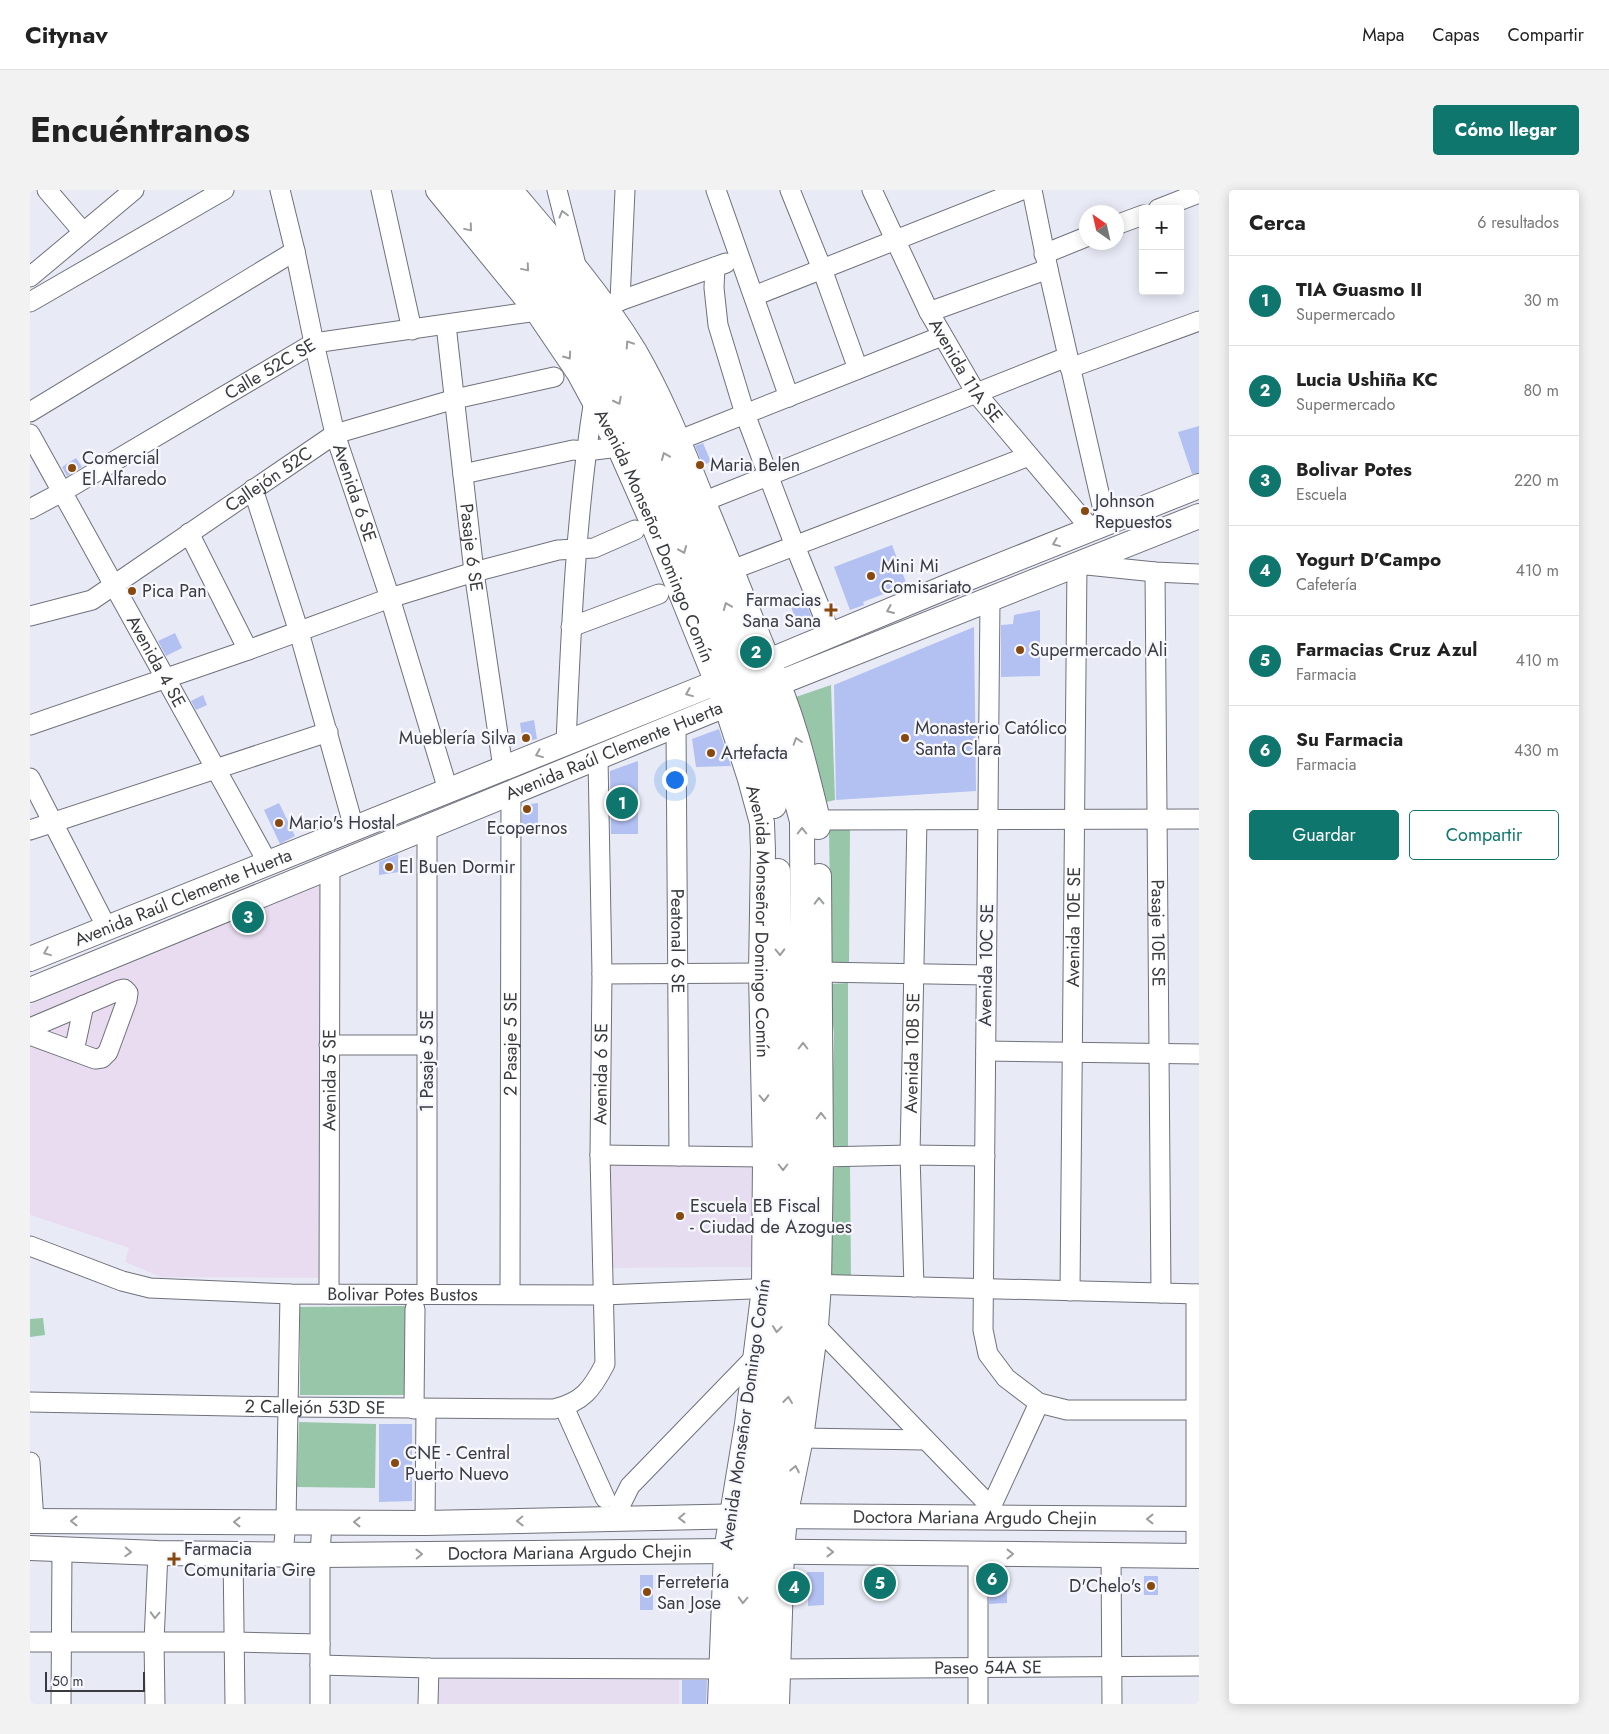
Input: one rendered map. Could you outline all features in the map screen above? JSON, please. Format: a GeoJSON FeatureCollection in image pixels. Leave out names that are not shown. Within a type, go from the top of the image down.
{"type":"FeatureCollection","features":[{"type":"Feature","properties":{"kind":"main road","name":"Avenida Monseñor Domingo Comín"},"geometry":{"type":"LineString","coordinates":[[438,190],[511,235],[578,270],[613,304],[635,352],[645,389]]}},
{"type":"Feature","properties":{"kind":"main road","name":"Avenida Monseñor Domingo Comín"},"geometry":{"type":"LineString","coordinates":[[462,190],[564,286],[616,358],[645,389],[678,441],[748,684],[778,819],[783,1158],[792,1286]]}},
{"type":"Feature","properties":{"kind":"main road","name":"Avenida Monseñor Domingo Comín"},"geometry":{"type":"LineString","coordinates":[[484,190],[551,297],[600,365],[640,444],[644,478]]}},
{"type":"Feature","properties":{"kind":"main road","name":"Avenida Monseñor Domingo Comín"},"geometry":{"type":"LineString","coordinates":[[510,190],[511,235],[537,311],[579,373],[619,447],[644,478],[748,684],[788,770],[802,821],[811,925],[819,972],[821,1157],[792,1286],[766,1428],[740,1704]]}},
{"type":"Feature","properties":{"kind":"main road","name":"Avenida Raúl Clemente Huerta"},"geometry":{"type":"LineString","coordinates":[[30,990],[676,726],[831,635],[1199,486]]}},
{"type":"Feature","properties":{"kind":"main road","name":"Avenida Raúl Clemente Huerta"},"geometry":{"type":"LineString","coordinates":[[30,959],[566,743],[748,684],[990,599],[1199,516]]}},
{"type":"Feature","properties":{"kind":"main road","name":"Avenida Monseñor Domingo Comín"},"geometry":{"type":"LineString","coordinates":[[720,1704],[721,1669],[754,1551],[758,1517],[747,1424],[755,1356],[804,1263],[811,925],[818,820],[805,764],[748,684]]}},
{"type":"Feature","properties":{"kind":"main road","name":"Avenida Monseñor Domingo Comín"},"geometry":{"type":"LineString","coordinates":[[748,684],[750,779],[762,823],[761,973],[765,1157],[792,1286],[816,1326],[801,1438],[758,1517]]}},
{"type":"Feature","properties":{"kind":"main road","name":"Doctora Mariana Argudo Chejin"},"geometry":{"type":"LineString","coordinates":[[32,1521],[425,1523],[990,1512],[1198,1519]]}},
{"type":"Feature","properties":{"kind":"main road","name":"Doctora Mariana Argudo Chejin"},"geometry":{"type":"LineString","coordinates":[[30,1548],[158,1553],[320,1555],[754,1551],[1198,1556]]}},
{"type":"Feature","properties":{"kind":"main road","name":"Avenida Monseñor Domingo Comín"},"geometry":{"type":"LineString","coordinates":[[754,1551],[777,1669],[777,1704]]}},
{"type":"Feature","properties":{"kind":"main road","name":"Avenida Monseñor Domingo Comín"},"geometry":{"type":"LineString","coordinates":[[754,1551],[760,1704]]}},
{"type":"Feature","properties":{"kind":"street"},"geometry":{"type":"LineString","coordinates":[[47,190],[83,232]]}},
{"type":"Feature","properties":{"kind":"street"},"geometry":{"type":"LineString","coordinates":[[30,278],[134,190]]}},
{"type":"Feature","properties":{"kind":"street"},"geometry":{"type":"LineString","coordinates":[[32,297],[224,190]]}},
{"type":"Feature","properties":{"kind":"street","name":"Avenida 6 SE"},"geometry":{"type":"LineString","coordinates":[[280,190],[296,250],[314,343],[335,434],[390,598],[448,790]]}},
{"type":"Feature","properties":{"kind":"street"},"geometry":{"type":"LineString","coordinates":[[381,190],[412,330]]}},
{"type":"Feature","properties":{"kind":"street"},"geometry":{"type":"LineString","coordinates":[[560,190],[578,270]]}},
{"type":"Feature","properties":{"kind":"street"},"geometry":{"type":"LineString","coordinates":[[625,190],[613,304],[741,258]]}},
{"type":"Feature","properties":{"kind":"street"},"geometry":{"type":"LineString","coordinates":[[716,190],[790,396]]}},
{"type":"Feature","properties":{"kind":"street"},"geometry":{"type":"LineString","coordinates":[[790,190],[822,269],[858,369]]}},
{"type":"Feature","properties":{"kind":"street","name":"Avenida 11A SE"},"geometry":{"type":"LineString","coordinates":[[872,190],[929,312],[976,393],[1029,456],[1099,526]]}},
{"type":"Feature","properties":{"kind":"street"},"geometry":{"type":"LineString","coordinates":[[754,296],[1022,190]]}},
{"type":"Feature","properties":{"kind":"street"},"geometry":{"type":"LineString","coordinates":[[1032,190],[1046,262],[1102,502],[1099,526]]}},
{"type":"Feature","properties":{"kind":"street"},"geometry":{"type":"LineString","coordinates":[[1169,205],[1198,195]]}},
{"type":"Feature","properties":{"kind":"street"},"geometry":{"type":"LineString","coordinates":[[1124,222],[1139,216]]}},
{"type":"Feature","properties":{"kind":"street"},"geometry":{"type":"LineString","coordinates":[[929,312],[1046,262],[1079,241]]}},
{"type":"Feature","properties":{"kind":"street"},"geometry":{"type":"LineString","coordinates":[[30,412],[296,250]]}},
{"type":"Feature","properties":{"kind":"street"},"geometry":{"type":"LineString","coordinates":[[715,267],[714,288],[718,325],[745,414],[831,635]]}},
{"type":"Feature","properties":{"kind":"street","name":"Calle 52C SE"},"geometry":{"type":"LineString","coordinates":[[30,509],[314,343],[537,311]]}},
{"type":"Feature","properties":{"kind":"street"},"geometry":{"type":"LineString","coordinates":[[715,497],[976,393],[1199,321]]}},
{"type":"Feature","properties":{"kind":"street","name":"Pasaje 6 SE"},"geometry":{"type":"LineString","coordinates":[[446,325],[474,572],[503,768]]}},
{"type":"Feature","properties":{"kind":"street"},"geometry":{"type":"LineString","coordinates":[[688,437],[942,336]]}},
{"type":"Feature","properties":{"kind":"street","name":"Callejón 52C"},"geometry":{"type":"LineString","coordinates":[[30,616],[92,600],[335,434],[455,399],[554,377]]}},
{"type":"Feature","properties":{"kind":"street"},"geometry":{"type":"LineString","coordinates":[[566,743],[571,627],[586,451],[594,399]]}},
{"type":"Feature","properties":{"kind":"street","name":"Avenida 4 SE"},"geometry":{"type":"LineString","coordinates":[[30,434],[268,863]]}},
{"type":"Feature","properties":{"kind":"street"},"geometry":{"type":"LineString","coordinates":[[463,474],[572,450],[586,451],[619,447]]}},
{"type":"Feature","properties":{"kind":"street"},"geometry":{"type":"LineString","coordinates":[[742,566],[1029,456]]}},
{"type":"Feature","properties":{"kind":"street"},"geometry":{"type":"LineString","coordinates":[[254,489],[328,732],[354,828]]}},
{"type":"Feature","properties":{"kind":"street"},"geometry":{"type":"LineString","coordinates":[[30,982],[748,684],[1199,511]]}},
{"type":"Feature","properties":{"kind":"street"},"geometry":{"type":"LineString","coordinates":[[30,725],[248,650],[390,598],[474,572],[558,550],[598,546],[635,530]]}},
{"type":"Feature","properties":{"kind":"street"},"geometry":{"type":"LineString","coordinates":[[189,534],[248,650]]}},
{"type":"Feature","properties":{"kind":"street"},"geometry":{"type":"LineString","coordinates":[[1077,564],[1155,572],[1199,574]]}},
{"type":"Feature","properties":{"kind":"street","name":"Avenida 10E SE"},"geometry":{"type":"LineString","coordinates":[[1070,1291],[1077,564]]}},
{"type":"Feature","properties":{"kind":"street","name":"Pasaje 10E SE"},"geometry":{"type":"LineString","coordinates":[[1155,572],[1161,1293]]}},
{"type":"Feature","properties":{"kind":"street"},"geometry":{"type":"LineString","coordinates":[[571,627],[659,594]]}},
{"type":"Feature","properties":{"kind":"street","name":"Avenida 10C SE"},"geometry":{"type":"LineString","coordinates":[[990,599],[983,1330],[988,1354],[1006,1378],[1039,1403]]}},
{"type":"Feature","properties":{"kind":"street","name":"Peatonal 6 SE"},"geometry":{"type":"LineString","coordinates":[[676,726],[680,1156]]}},
{"type":"Feature","properties":{"kind":"street"},"geometry":{"type":"LineString","coordinates":[[30,830],[328,732]]}},
{"type":"Feature","properties":{"kind":"street","name":"Avenida 6 SE"},"geometry":{"type":"LineString","coordinates":[[593,1386],[605,1364],[600,1155],[602,974],[598,758]]}},
{"type":"Feature","properties":{"kind":"street"},"geometry":{"type":"LineString","coordinates":[[30,778],[107,928]]}},
{"type":"Feature","properties":{"kind":"street","name":"2 Pasaje 5 SE"},"geometry":{"type":"LineString","coordinates":[[510,1294],[511,794]]}},
{"type":"Feature","properties":{"kind":"street"},"geometry":{"type":"LineString","coordinates":[[818,820],[1199,819]]}},
{"type":"Feature","properties":{"kind":"street","name":"Avenida 10B SE"},"geometry":{"type":"LineString","coordinates":[[914,1287],[910,1155],[917,820]]}},
{"type":"Feature","properties":{"kind":"street","name":"1 Pasaje 5 SE"},"geometry":{"type":"LineString","coordinates":[[427,828],[427,1293]]}},
{"type":"Feature","properties":{"kind":"street","name":"Avenida 5 SE"},"geometry":{"type":"LineString","coordinates":[[329,1294],[330,868]]}},
{"type":"Feature","properties":{"kind":"street"},"geometry":{"type":"LineString","coordinates":[[819,972],[986,975]]}},
{"type":"Feature","properties":{"kind":"street"},"geometry":{"type":"LineString","coordinates":[[602,974],[761,973]]}},
{"type":"Feature","properties":{"kind":"street"},"geometry":{"type":"LineString","coordinates":[[30,1028],[120,990],[124,989],[128,993],[124,1009],[106,1055],[95,1059],[30,1034]]}},
{"type":"Feature","properties":{"kind":"street"},"geometry":{"type":"LineString","coordinates":[[74,1051],[84,1005]]}},
{"type":"Feature","properties":{"kind":"street"},"geometry":{"type":"LineString","coordinates":[[329,1044],[427,1044]]}},
{"type":"Feature","properties":{"kind":"street"},"geometry":{"type":"LineString","coordinates":[[986,1051],[1199,1054]]}},
{"type":"Feature","properties":{"kind":"street"},"geometry":{"type":"LineString","coordinates":[[600,1155],[765,1157]]}},
{"type":"Feature","properties":{"kind":"street"},"geometry":{"type":"LineString","coordinates":[[821,1157],[985,1156]]}},
{"type":"Feature","properties":{"kind":"street","name":"Bolivar Potes Bustos"},"geometry":{"type":"LineString","coordinates":[[30,1246],[122,1280],[150,1288],[290,1294],[603,1295],[792,1286],[983,1288],[1198,1294]]}},
{"type":"Feature","properties":{"kind":"street"},"geometry":{"type":"LineString","coordinates":[[283,1554],[286,1522],[290,1294]]}},
{"type":"Feature","properties":{"kind":"street"},"geometry":{"type":"LineString","coordinates":[[1198,1294],[1198,1556]]}},
{"type":"Feature","properties":{"kind":"street"},"geometry":{"type":"LineString","coordinates":[[415,1309],[425,1523]]}},
{"type":"Feature","properties":{"kind":"street"},"geometry":{"type":"LineString","coordinates":[[816,1326],[925,1440],[990,1512],[1039,1403],[1067,1410],[1198,1410]]}},
{"type":"Feature","properties":{"kind":"street"},"geometry":{"type":"LineString","coordinates":[[613,1520],[630,1486],[755,1356]]}},
{"type":"Feature","properties":{"kind":"street","name":"2 Callejón 53D SE"},"geometry":{"type":"LineString","coordinates":[[30,1402],[420,1409],[554,1409],[575,1401],[593,1386]]}},
{"type":"Feature","properties":{"kind":"street"},"geometry":{"type":"LineString","coordinates":[[564,1406],[605,1498]]}},
{"type":"Feature","properties":{"kind":"street"},"geometry":{"type":"LineString","coordinates":[[801,1438],[925,1440]]}},
{"type":"Feature","properties":{"kind":"street"},"geometry":{"type":"LineString","coordinates":[[30,1462],[32,1521]]}},
{"type":"Feature","properties":{"kind":"street"},"geometry":{"type":"LineString","coordinates":[[320,1704],[320,1555],[322,1522]]}},
{"type":"Feature","properties":{"kind":"street"},"geometry":{"type":"LineString","coordinates":[[61,1704],[62,1549]]}},
{"type":"Feature","properties":{"kind":"street"},"geometry":{"type":"LineString","coordinates":[[154,1704],[154,1642],[158,1553]]}},
{"type":"Feature","properties":{"kind":"street"},"geometry":{"type":"LineString","coordinates":[[233,1554],[235,1704]]}},
{"type":"Feature","properties":{"kind":"street"},"geometry":{"type":"LineString","coordinates":[[978,1554],[978,1704]]}},
{"type":"Feature","properties":{"kind":"street"},"geometry":{"type":"LineString","coordinates":[[1111,1554],[1112,1704]]}},
{"type":"Feature","properties":{"kind":"street"},"geometry":{"type":"LineString","coordinates":[[30,1642],[320,1644]]}},
{"type":"Feature","properties":{"kind":"street"},"geometry":{"type":"LineString","coordinates":[[320,1665],[429,1668],[721,1669]]}},
{"type":"Feature","properties":{"kind":"street","name":"Paseo 54A SE"},"geometry":{"type":"LineString","coordinates":[[777,1669],[1199,1666]]}},
{"type":"Feature","properties":{"kind":"street"},"geometry":{"type":"LineString","coordinates":[[428,1704],[429,1668]]}},
{"type":"Feature","properties":{"kind":"shaded area"},"geometry":{"type":"Polygon","coordinates":[[[323,884],[319,974],[321,1278],[161,1277],[125,1262],[129,1248],[30,1215],[30,1005],[323,884]]]}},
{"type":"Feature","properties":{"kind":"shaded area","name":"Escuela EB Fiscal - Ciudad de Azogues"},"geometry":{"type":"Polygon","coordinates":[[[754,1164],[754,1267],[607,1268],[607,1165],[754,1164]]]}},
{"type":"Feature","properties":{"kind":"shaded area"},"geometry":{"type":"Polygon","coordinates":[[[437,1676],[679,1679],[679,1704],[437,1704],[437,1676]]]}},
{"type":"Feature","properties":{"kind":"green space"},"geometry":{"type":"Polygon","coordinates":[[[831,685],[835,800],[822,803],[793,698],[831,685]]]}},
{"type":"Feature","properties":{"kind":"green space"},"geometry":{"type":"Polygon","coordinates":[[[850,826],[849,963],[831,964],[829,828],[850,826]]]}},
{"type":"Feature","properties":{"kind":"green space"},"geometry":{"type":"Polygon","coordinates":[[[848,983],[848,1149],[829,1147],[834,1034],[829,984],[848,983]]]}},
{"type":"Feature","properties":{"kind":"green space"},"geometry":{"type":"Polygon","coordinates":[[[850,1166],[851,1279],[829,1278],[829,1168],[850,1166]]]}},
{"type":"Feature","properties":{"kind":"green space"},"geometry":{"type":"Polygon","coordinates":[[[407,1306],[407,1395],[300,1395],[300,1307],[407,1306]]]}},
{"type":"Feature","properties":{"kind":"green space"},"geometry":{"type":"Polygon","coordinates":[[[43,1318],[45,1335],[30,1337],[30,1319],[43,1318]]]}},
{"type":"Feature","properties":{"kind":"green space"},"geometry":{"type":"Polygon","coordinates":[[[299,1422],[376,1424],[375,1488],[297,1487],[299,1422]]]}},
{"type":"Feature","properties":{"kind":"building"},"geometry":{"type":"Polygon","coordinates":[[[1199,426],[1199,473],[1192,474],[1178,432],[1199,426]]]}},
{"type":"Feature","properties":{"kind":"building"},"geometry":{"type":"Polygon","coordinates":[[[703,443],[711,462],[703,465],[695,446],[703,443]]]}},
{"type":"Feature","properties":{"kind":"building","name":"Comercial El Alfaredo"},"geometry":{"type":"Polygon","coordinates":[[[76,458],[82,467],[67,476],[62,467],[76,458]]]}},
{"type":"Feature","properties":{"kind":"building","name":"Mini Mi Comisariato"},"geometry":{"type":"Polygon","coordinates":[[[892,545],[907,585],[863,602],[864,605],[850,610],[834,567],[892,545]]]}},
{"type":"Feature","properties":{"kind":"building"},"geometry":{"type":"Polygon","coordinates":[[[806,602],[813,621],[798,626],[791,607],[806,602]]]}},
{"type":"Feature","properties":{"kind":"building","name":"Supermercado Ali"},"geometry":{"type":"Polygon","coordinates":[[[1040,610],[1040,676],[1001,677],[1001,625],[1013,624],[1014,615],[1040,610]]]}},
{"type":"Feature","properties":{"kind":"building","name":"Monasterio Católico Santa Clara"},"geometry":{"type":"Polygon","coordinates":[[[974,627],[976,791],[836,800],[834,685],[974,627]]]}},
{"type":"Feature","properties":{"kind":"building"},"geometry":{"type":"Polygon","coordinates":[[[175,633],[182,648],[166,656],[158,641],[175,633]]]}},
{"type":"Feature","properties":{"kind":"building"},"geometry":{"type":"Polygon","coordinates":[[[203,695],[207,705],[196,710],[191,701],[203,695]]]}},
{"type":"Feature","properties":{"kind":"building"},"geometry":{"type":"Polygon","coordinates":[[[534,720],[537,739],[523,742],[520,723],[534,720]]]}},
{"type":"Feature","properties":{"kind":"building","name":"Artefacta"},"geometry":{"type":"Polygon","coordinates":[[[719,729],[731,766],[696,767],[692,739],[719,729]]]}},
{"type":"Feature","properties":{"kind":"building"},"geometry":{"type":"Polygon","coordinates":[[[638,761],[638,834],[611,834],[610,771],[638,761]]]}},
{"type":"Feature","properties":{"kind":"building","name":"Mario's Hostal"},"geometry":{"type":"Polygon","coordinates":[[[279,803],[295,836],[280,844],[264,810],[279,803]]]}},
{"type":"Feature","properties":{"kind":"building"},"geometry":{"type":"Polygon","coordinates":[[[538,803],[538,829],[522,830],[522,805],[538,803]]]}},
{"type":"Feature","properties":{"kind":"building","name":"El Buen Dormir"},"geometry":{"type":"Polygon","coordinates":[[[398,854],[399,872],[379,875],[379,862],[398,854]]]}},
{"type":"Feature","properties":{"kind":"building","name":"CNE - Central Puerto Nuevo"},"geometry":{"type":"Polygon","coordinates":[[[379,1424],[412,1424],[412,1501],[379,1502],[379,1424]]]}},
{"type":"Feature","properties":{"kind":"building"},"geometry":{"type":"Polygon","coordinates":[[[990,1571],[1007,1572],[1007,1603],[989,1604],[990,1571]]]}},
{"type":"Feature","properties":{"kind":"building"},"geometry":{"type":"Polygon","coordinates":[[[808,1572],[824,1572],[824,1605],[808,1606],[808,1595],[794,1595],[795,1582],[808,1572]]]}},
{"type":"Feature","properties":{"kind":"building"},"geometry":{"type":"Polygon","coordinates":[[[872,1572],[887,1572],[888,1594],[872,1595],[872,1572]]]}},
{"type":"Feature","properties":{"kind":"building","name":"Ferretería San Jose"},"geometry":{"type":"Polygon","coordinates":[[[640,1575],[653,1575],[653,1610],[640,1610],[640,1575]]]}},
{"type":"Feature","properties":{"kind":"building","name":"D'Chelo's"},"geometry":{"type":"Polygon","coordinates":[[[1144,1576],[1158,1576],[1158,1595],[1144,1595],[1144,1576]]]}},
{"type":"Feature","properties":{"kind":"building"},"geometry":{"type":"Polygon","coordinates":[[[682,1680],[707,1680],[706,1704],[682,1704],[682,1680]]]}},
{"type":"Feature","properties":{"kind":"place","name":"Maria Belen"},"geometry":{"type":"Point","coordinates":[700,465]}},
{"type":"Feature","properties":{"kind":"place","name":"Comercial El Alfaredo"},"geometry":{"type":"Point","coordinates":[72,468]}},
{"type":"Feature","properties":{"kind":"place","name":"Johnson Repuestos"},"geometry":{"type":"Point","coordinates":[1085,511]}},
{"type":"Feature","properties":{"kind":"place","name":"Mini Mi Comisariato"},"geometry":{"type":"Point","coordinates":[871,576]}},
{"type":"Feature","properties":{"kind":"place","name":"Pica Pan"},"geometry":{"type":"Point","coordinates":[132,591]}},
{"type":"Feature","properties":{"kind":"place","name":"Farmacias Sana Sana"},"geometry":{"type":"Point","coordinates":[831,610]}},
{"type":"Feature","properties":{"kind":"place","name":"Supermercado Ali"},"geometry":{"type":"Point","coordinates":[1020,650]}},
{"type":"Feature","properties":{"kind":"place","name":"Lucia Ushiña KC"},"geometry":{"type":"Point","coordinates":[756,652]}},
{"type":"Feature","properties":{"kind":"place","name":"Mueblería Silva"},"geometry":{"type":"Point","coordinates":[526,738]}},
{"type":"Feature","properties":{"kind":"place","name":"Monasterio Católico Santa Clara"},"geometry":{"type":"Point","coordinates":[905,738]}},
{"type":"Feature","properties":{"kind":"place","name":"Artefacta"},"geometry":{"type":"Point","coordinates":[711,753]}},
{"type":"Feature","properties":{"kind":"place","name":"TIA Guasmo II"},"geometry":{"type":"Point","coordinates":[622,803]}},
{"type":"Feature","properties":{"kind":"place","name":"Ecopernos"},"geometry":{"type":"Point","coordinates":[527,809]}},
{"type":"Feature","properties":{"kind":"place","name":"Mario's Hostal"},"geometry":{"type":"Point","coordinates":[279,823]}},
{"type":"Feature","properties":{"kind":"place","name":"El Buen Dormir"},"geometry":{"type":"Point","coordinates":[389,867]}},
{"type":"Feature","properties":{"kind":"place","name":"Bolivar Potes"},"geometry":{"type":"Point","coordinates":[248,917]}},
{"type":"Feature","properties":{"kind":"place","name":"Escuela EB Fiscal - Ciudad de Azogues"},"geometry":{"type":"Point","coordinates":[680,1216]}},
{"type":"Feature","properties":{"kind":"place","name":"CNE - Central Puerto Nuevo"},"geometry":{"type":"Point","coordinates":[395,1463]}},
{"type":"Feature","properties":{"kind":"place","name":"Farmacia Comunitaria Gire"},"geometry":{"type":"Point","coordinates":[174,1559]}},
{"type":"Feature","properties":{"kind":"place","name":"Su Farmacia"},"geometry":{"type":"Point","coordinates":[992,1579]}},
{"type":"Feature","properties":{"kind":"place","name":"Farmacias Cruz Azul"},"geometry":{"type":"Point","coordinates":[880,1583]}},
{"type":"Feature","properties":{"kind":"place","name":"D'Chelo's"},"geometry":{"type":"Point","coordinates":[1151,1586]}},
{"type":"Feature","properties":{"kind":"place","name":"Yogurt D'Campo"},"geometry":{"type":"Point","coordinates":[794,1587]}},
{"type":"Feature","properties":{"kind":"place","name":"Ferretería San Jose"},"geometry":{"type":"Point","coordinates":[647,1592]}}]}
